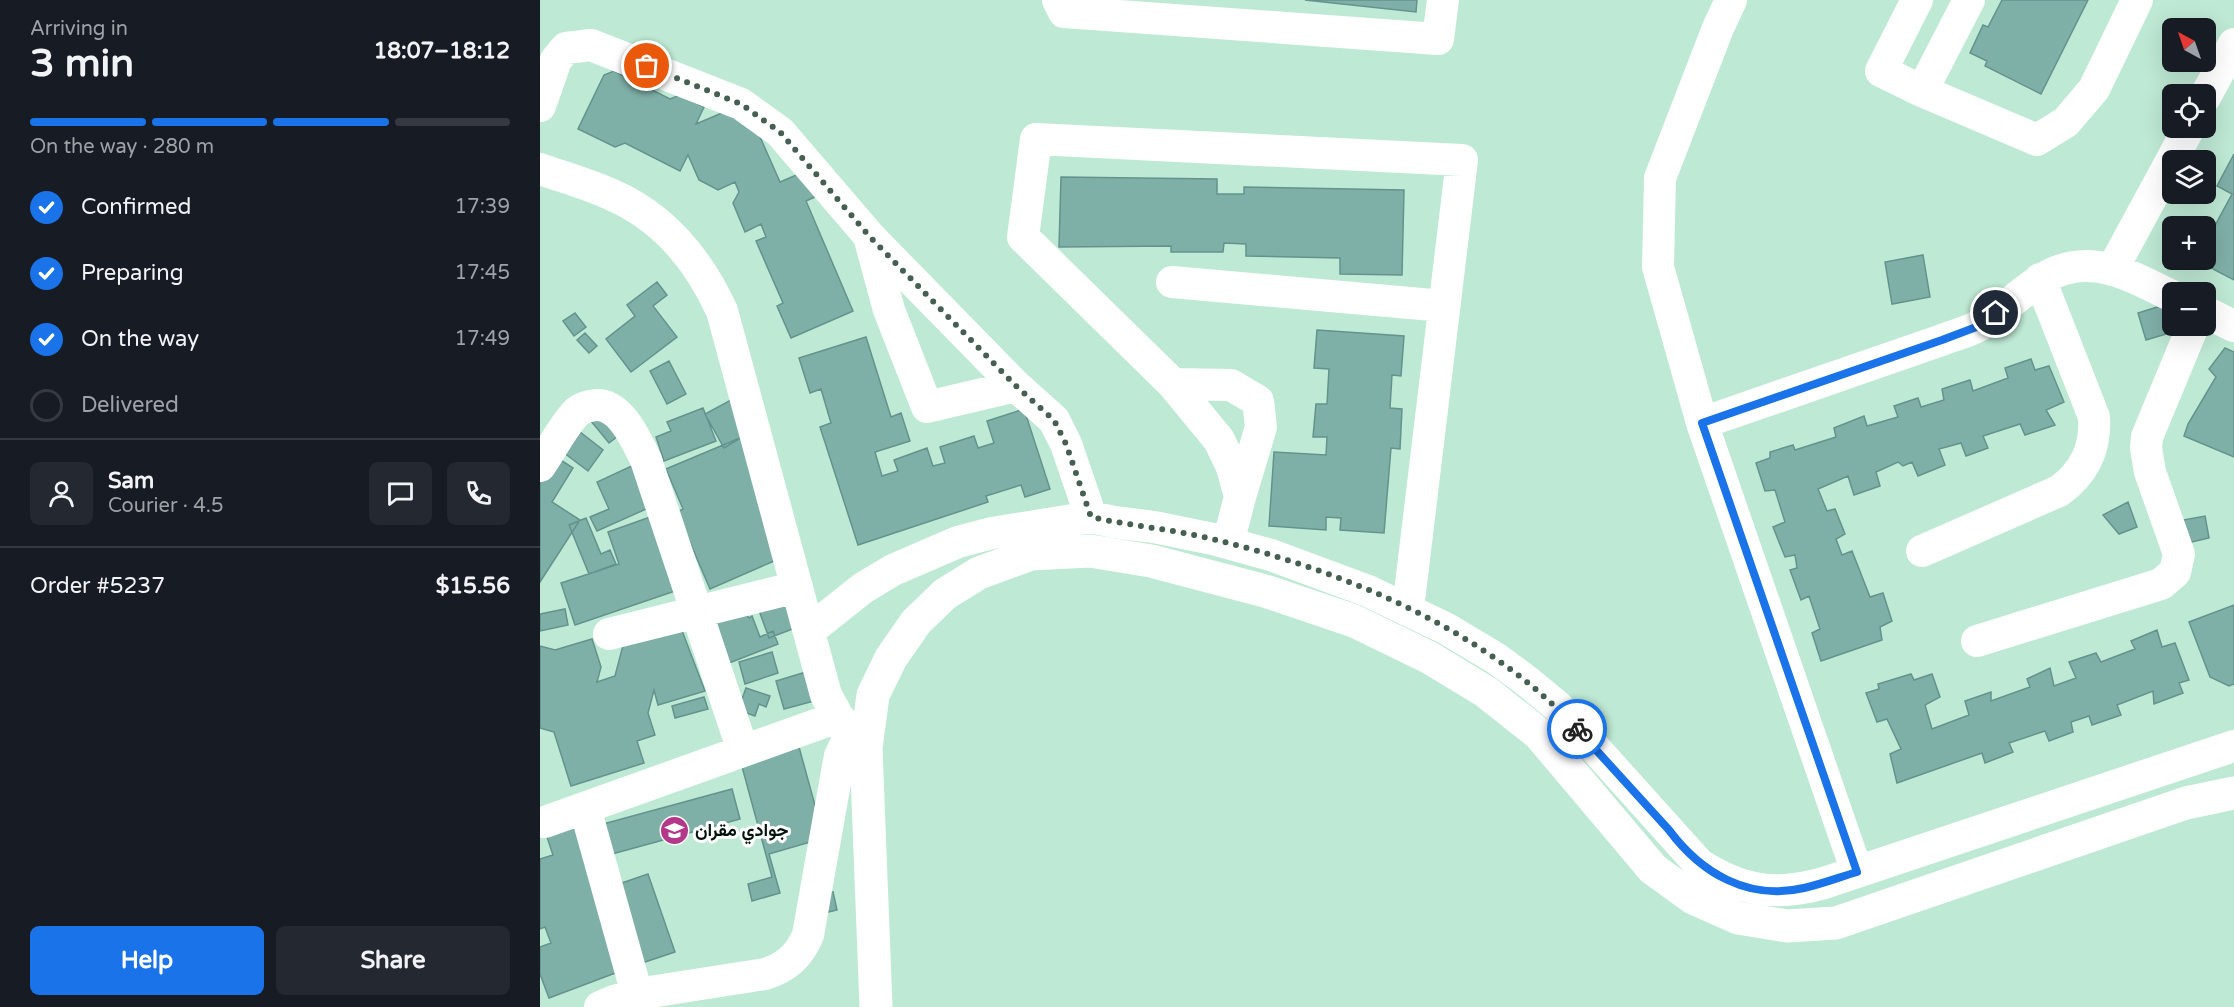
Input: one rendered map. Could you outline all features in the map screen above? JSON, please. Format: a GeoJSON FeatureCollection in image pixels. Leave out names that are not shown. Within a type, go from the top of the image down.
{"type":"FeatureCollection","features":[{"type":"Feature","properties":{"kind":"main road"},"geometry":{"type":"LineString","coordinates":[[876,1007],[852,733],[891,657],[916,622],[945,594],[979,573],[1031,554],[1090,551],[1151,561],[1265,591],[1354,621],[1430,658],[1486,692],[1539,734],[1653,869],[1693,898],[1738,918],[1787,926],[1836,923],[2186,802],[2234,793]]}},
{"type":"Feature","properties":{"kind":"street"},"geometry":{"type":"LineString","coordinates":[[1058,0],[1064,12],[1438,39],[1443,0]]}},
{"type":"Feature","properties":{"kind":"street"},"geometry":{"type":"LineString","coordinates":[[1731,0],[1660,178],[1658,267],[1702,423],[1857,872]]}},
{"type":"Feature","properties":{"kind":"street"},"geometry":{"type":"LineString","coordinates":[[1917,0],[1881,70],[1922,91],[2037,140],[2066,122],[2094,89],[2137,0]]}},
{"type":"Feature","properties":{"kind":"street"},"geometry":{"type":"LineString","coordinates":[[1922,91],[1969,0]]}},
{"type":"Feature","properties":{"kind":"street"},"geometry":{"type":"LineString","coordinates":[[2213,84],[2234,44]]}},
{"type":"Feature","properties":{"kind":"street"},"geometry":{"type":"LineString","coordinates":[[540,106],[556,60],[566,48],[591,45],[741,104],[780,132],[870,237],[1016,386],[1054,420],[1066,444],[1091,517]]}},
{"type":"Feature","properties":{"kind":"street"},"geometry":{"type":"LineString","coordinates":[[2112,270],[2184,138]]}},
{"type":"Feature","properties":{"kind":"street"},"geometry":{"type":"LineString","coordinates":[[1240,497],[1232,467],[1219,440],[1173,384],[1023,237],[1035,139],[1462,160],[1408,609]]}},
{"type":"Feature","properties":{"kind":"street"},"geometry":{"type":"LineString","coordinates":[[540,169],[609,193],[634,206],[658,222],[678,241],[706,278],[722,311],[826,695],[852,733]]}},
{"type":"Feature","properties":{"kind":"street"},"geometry":{"type":"LineString","coordinates":[[870,237],[890,310],[927,407],[1016,386]]}},
{"type":"Feature","properties":{"kind":"street"},"geometry":{"type":"LineString","coordinates":[[1702,423],[1979,326],[2040,279],[2074,267],[2112,270],[2162,292]]}},
{"type":"Feature","properties":{"kind":"street"},"geometry":{"type":"LineString","coordinates":[[1922,551],[2059,491],[2070,483],[2087,461],[2095,432],[2094,417],[2040,279]]}},
{"type":"Feature","properties":{"kind":"street"},"geometry":{"type":"LineString","coordinates":[[1172,282],[1444,306]]}},
{"type":"Feature","properties":{"kind":"street"},"geometry":{"type":"LineString","coordinates":[[2216,317],[2234,326]]}},
{"type":"Feature","properties":{"kind":"street"},"geometry":{"type":"LineString","coordinates":[[1977,641],[2161,584],[2175,572],[2180,554],[2150,472],[2146,448],[2150,425],[2189,336]]}},
{"type":"Feature","properties":{"kind":"street"},"geometry":{"type":"LineString","coordinates":[[1173,384],[1231,385],[1258,401],[1261,428],[1228,543]]}},
{"type":"Feature","properties":{"kind":"street"},"geometry":{"type":"LineString","coordinates":[[540,466],[575,414],[595,405],[606,406],[615,411],[637,442],[646,460],[743,751]]}},
{"type":"Feature","properties":{"kind":"street"},"geometry":{"type":"LineString","coordinates":[[809,631],[863,588],[893,570],[925,555],[992,532],[1091,517],[1113,522],[1154,526],[1228,543],[1328,575],[1408,609],[1489,654],[1557,706],[1669,830],[1682,848],[1699,864],[1717,876],[1738,885],[1759,890],[1802,889],[2234,746]]}},
{"type":"Feature","properties":{"kind":"street"},"geometry":{"type":"LineString","coordinates":[[609,634],[797,586]]}},
{"type":"Feature","properties":{"kind":"street"},"geometry":{"type":"LineString","coordinates":[[545,822],[743,751],[852,733]]}},
{"type":"Feature","properties":{"kind":"street"},"geometry":{"type":"LineString","coordinates":[[600,1007],[637,994],[765,974],[787,964],[796,956],[808,935],[840,756],[852,733]]}},
{"type":"Feature","properties":{"kind":"street"},"geometry":{"type":"LineString","coordinates":[[585,808],[637,994]]}},
{"type":"Feature","properties":{"kind":"building"},"geometry":{"type":"Polygon","coordinates":[[[1305,0],[1417,0],[1416,12],[1305,0]]]}},
{"type":"Feature","properties":{"kind":"building"},"geometry":{"type":"Polygon","coordinates":[[[2002,0],[2088,0],[2041,94],[1985,66],[1987,61],[1970,53],[1983,25],[1988,27],[2002,0]]]}},
{"type":"Feature","properties":{"kind":"building"},"geometry":{"type":"Polygon","coordinates":[[[614,71],[670,99],[680,95],[704,107],[696,124],[724,112],[757,130],[780,182],[806,171],[817,196],[806,201],[853,311],[791,338],[777,306],[783,303],[756,241],[766,237],[761,224],[745,232],[733,203],[739,192],[735,182],[718,190],[699,180],[688,155],[680,171],[625,143],[615,147],[578,129],[604,75],[614,71]]]}},
{"type":"Feature","properties":{"kind":"building"},"geometry":{"type":"Polygon","coordinates":[[[2234,154],[2234,280],[2215,270],[2216,224],[2232,194],[2217,186],[2234,154]]]}},
{"type":"Feature","properties":{"kind":"building"},"geometry":{"type":"Polygon","coordinates":[[[1061,177],[1217,179],[1217,194],[1244,194],[1244,187],[1404,190],[1402,275],[1340,274],[1340,258],[1246,256],[1246,244],[1224,243],[1223,252],[1171,252],[1171,246],[1059,247],[1061,177]]]}},
{"type":"Feature","properties":{"kind":"building"},"geometry":{"type":"Polygon","coordinates":[[[1923,255],[1930,297],[1892,304],[1885,262],[1923,255]]]}},
{"type":"Feature","properties":{"kind":"building"},"geometry":{"type":"Polygon","coordinates":[[[657,282],[667,295],[653,306],[677,337],[631,372],[606,339],[635,316],[627,305],[657,282]]]}},
{"type":"Feature","properties":{"kind":"building"},"geometry":{"type":"Polygon","coordinates":[[[2162,306],[2162,335],[2146,340],[2138,313],[2162,306]]]}},
{"type":"Feature","properties":{"kind":"building"},"geometry":{"type":"Polygon","coordinates":[[[575,313],[586,327],[574,336],[563,321],[575,313]]]}},
{"type":"Feature","properties":{"kind":"building"},"geometry":{"type":"Polygon","coordinates":[[[1317,330],[1404,336],[1401,376],[1392,375],[1390,408],[1402,409],[1400,449],[1391,448],[1384,533],[1340,530],[1341,518],[1326,517],[1326,530],[1269,526],[1274,452],[1326,455],[1327,437],[1313,437],[1316,404],[1327,404],[1329,369],[1314,368],[1317,330]]]}},
{"type":"Feature","properties":{"kind":"building"},"geometry":{"type":"Polygon","coordinates":[[[585,333],[597,346],[589,353],[577,340],[585,333]]]}},
{"type":"Feature","properties":{"kind":"building"},"geometry":{"type":"Polygon","coordinates":[[[866,337],[891,417],[901,413],[910,441],[875,452],[882,476],[898,471],[894,460],[927,448],[933,466],[945,463],[940,447],[974,436],[978,448],[994,443],[987,421],[1024,409],[1050,489],[1025,497],[1021,485],[986,496],[988,502],[858,545],[820,427],[831,423],[821,389],[810,393],[799,358],[866,337]]]}},
{"type":"Feature","properties":{"kind":"building"},"geometry":{"type":"Polygon","coordinates":[[[2225,348],[2234,352],[2234,457],[2184,436],[2188,424],[2216,377],[2209,369],[2225,348]]]}},
{"type":"Feature","properties":{"kind":"building"},"geometry":{"type":"Polygon","coordinates":[[[2031,359],[2035,370],[2049,366],[2064,402],[2046,410],[2055,425],[2025,435],[2020,424],[1983,436],[1988,448],[1966,456],[1961,443],[1939,449],[1945,465],[1918,476],[1912,462],[1903,466],[1898,462],[1876,472],[1880,486],[1854,495],[1848,476],[1818,489],[1827,511],[1835,509],[1845,534],[1836,539],[1842,555],[1852,551],[1870,597],[1883,593],[1892,621],[1880,627],[1882,640],[1821,661],[1812,633],[1820,629],[1809,596],[1801,600],[1790,570],[1797,568],[1795,555],[1785,557],[1773,527],[1785,522],[1775,490],[1765,491],[1756,463],[1770,458],[1770,452],[1793,445],[1795,450],[1836,437],[1834,428],[1864,416],[1867,426],[1898,417],[1894,406],[1918,398],[1921,407],[1944,400],[1942,389],[1970,380],[1973,391],[2008,378],[2005,368],[2031,359]]]}},
{"type":"Feature","properties":{"kind":"building"},"geometry":{"type":"Polygon","coordinates":[[[669,361],[686,394],[667,404],[650,371],[669,361]]]}},
{"type":"Feature","properties":{"kind":"building"},"geometry":{"type":"Polygon","coordinates":[[[731,400],[749,433],[724,448],[705,414],[731,400]]]}},
{"type":"Feature","properties":{"kind":"building"},"geometry":{"type":"Polygon","coordinates":[[[606,408],[623,432],[609,443],[590,420],[606,408]]]}},
{"type":"Feature","properties":{"kind":"building"},"geometry":{"type":"Polygon","coordinates":[[[703,408],[716,441],[664,461],[656,437],[671,431],[667,422],[703,408]]]}},
{"type":"Feature","properties":{"kind":"building"},"geometry":{"type":"Polygon","coordinates":[[[575,428],[603,450],[588,471],[559,449],[575,428]]]}},
{"type":"Feature","properties":{"kind":"building"},"geometry":{"type":"Polygon","coordinates":[[[742,437],[781,558],[710,589],[677,512],[683,509],[666,469],[742,437]]]}},
{"type":"Feature","properties":{"kind":"building"},"geometry":{"type":"Polygon","coordinates":[[[547,451],[573,468],[552,502],[580,520],[540,582],[540,462],[547,451]]]}},
{"type":"Feature","properties":{"kind":"building"},"geometry":{"type":"Polygon","coordinates":[[[636,464],[655,505],[597,531],[590,517],[609,509],[597,482],[636,464]]]}},
{"type":"Feature","properties":{"kind":"building"},"geometry":{"type":"Polygon","coordinates":[[[2128,502],[2137,527],[2119,534],[2103,515],[2128,502]]]}},
{"type":"Feature","properties":{"kind":"building"},"geometry":{"type":"Polygon","coordinates":[[[653,516],[678,590],[575,625],[561,583],[619,564],[608,532],[653,516]]]}},
{"type":"Feature","properties":{"kind":"building"},"geometry":{"type":"Polygon","coordinates":[[[2205,516],[2209,538],[2187,543],[2183,520],[2205,516]]]}},
{"type":"Feature","properties":{"kind":"building"},"geometry":{"type":"Polygon","coordinates":[[[586,518],[601,554],[610,550],[616,564],[589,574],[569,525],[586,518]]]}},
{"type":"Feature","properties":{"kind":"building"},"geometry":{"type":"Polygon","coordinates":[[[784,596],[795,628],[769,638],[757,605],[784,596]]]}},
{"type":"Feature","properties":{"kind":"building"},"geometry":{"type":"Polygon","coordinates":[[[2234,605],[2234,684],[2229,686],[2210,677],[2189,622],[2234,605]]]}},
{"type":"Feature","properties":{"kind":"building"},"geometry":{"type":"Polygon","coordinates":[[[741,606],[749,618],[752,616],[760,637],[773,631],[778,644],[729,663],[709,610],[741,606]]]}},
{"type":"Feature","properties":{"kind":"building"},"geometry":{"type":"Polygon","coordinates":[[[565,609],[568,625],[540,631],[540,614],[565,609]]]}},
{"type":"Feature","properties":{"kind":"building"},"geometry":{"type":"Polygon","coordinates":[[[681,628],[705,691],[658,705],[654,690],[648,713],[655,735],[637,741],[644,763],[571,786],[554,732],[540,728],[540,646],[555,650],[592,639],[601,667],[597,682],[615,676],[625,638],[681,628]]]}},
{"type":"Feature","properties":{"kind":"building"},"geometry":{"type":"Polygon","coordinates":[[[2157,630],[2162,647],[2175,643],[2189,680],[2179,683],[2183,693],[2154,704],[2153,691],[2117,705],[2121,715],[2092,725],[2089,716],[2071,722],[2073,732],[2049,741],[2045,731],[2009,743],[2013,752],[1985,763],[1982,753],[1897,783],[1890,754],[1901,749],[1887,719],[1877,722],[1866,693],[1879,689],[1878,684],[1911,674],[1914,680],[1932,674],[1940,697],[1925,705],[1932,729],[1969,715],[1965,701],[1991,692],[1991,701],[2030,687],[2027,679],[2050,668],[2054,686],[2076,678],[2069,662],[2096,653],[2101,662],[2135,649],[2131,641],[2157,630]]]}},
{"type":"Feature","properties":{"kind":"building"},"geometry":{"type":"Polygon","coordinates":[[[772,652],[778,673],[745,684],[739,662],[772,652]]]}},
{"type":"Feature","properties":{"kind":"building"},"geometry":{"type":"Polygon","coordinates":[[[806,672],[814,701],[784,709],[776,681],[806,672]]]}},
{"type":"Feature","properties":{"kind":"building"},"geometry":{"type":"Polygon","coordinates":[[[746,688],[770,696],[766,707],[759,704],[755,716],[738,710],[746,688]]]}},
{"type":"Feature","properties":{"kind":"building"},"geometry":{"type":"Polygon","coordinates":[[[704,697],[708,709],[675,718],[672,706],[704,697]]]}},
{"type":"Feature","properties":{"kind":"building"},"geometry":{"type":"Polygon","coordinates":[[[799,747],[824,838],[769,854],[780,893],[752,901],[748,884],[772,877],[741,763],[799,747]]]}},
{"type":"Feature","properties":{"kind":"building"},"geometry":{"type":"Polygon","coordinates":[[[732,789],[740,819],[612,854],[603,824],[732,789]]]}},
{"type":"Feature","properties":{"kind":"building"},"geometry":{"type":"Polygon","coordinates":[[[579,825],[626,969],[549,998],[540,974],[540,947],[551,943],[545,927],[540,929],[540,859],[553,855],[547,837],[579,825]]]}},
{"type":"Feature","properties":{"kind":"building"},"geometry":{"type":"Polygon","coordinates":[[[648,874],[675,952],[642,963],[616,885],[648,874]]]}},
{"type":"Feature","properties":{"kind":"building"},"geometry":{"type":"Polygon","coordinates":[[[833,892],[837,910],[824,913],[819,895],[833,892]]]}},
{"type":"Feature","properties":{"kind":"way so far"},"geometry":{"type":"LineString","coordinates":[[647,66],[741,104],[780,132],[870,237],[1016,386],[1054,420],[1066,444],[1091,517],[1113,522],[1154,526],[1213,539],[1271,555],[1368,591],[1447,629],[1497,659],[1557,706],[1577,729]]}},
{"type":"Feature","properties":{"kind":"place","name":"جوادي مقران"},"geometry":{"type":"Point","coordinates":[674,830]}},
{"type":"Feature","properties":{"kind":"route"},"geometry":{"type":"LineString","coordinates":[[1577,729],[1669,830],[1682,848],[1699,864],[1717,876],[1738,885],[1759,890],[1781,891],[1802,889],[1857,872],[1702,423],[1942,340],[1979,326],[1996,313]]}}]}
